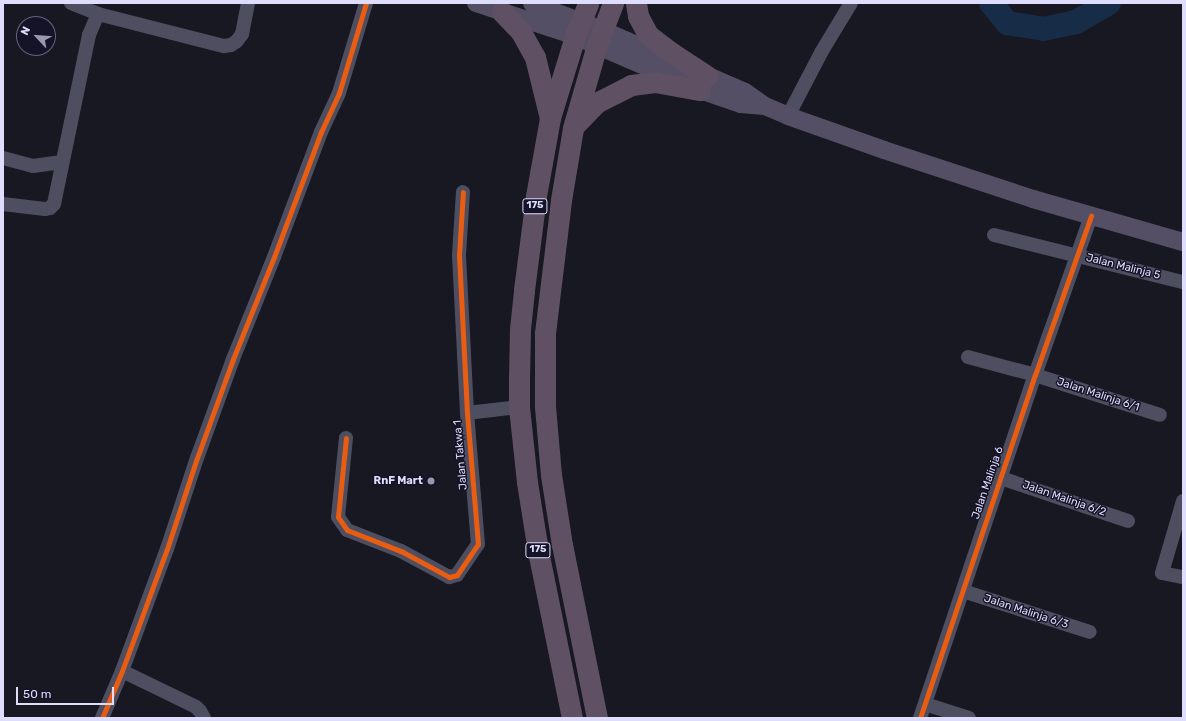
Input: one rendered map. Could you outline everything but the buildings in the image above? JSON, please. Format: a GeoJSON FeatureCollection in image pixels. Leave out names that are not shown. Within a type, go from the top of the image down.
{"type":"FeatureCollection","features":[{"type":"Feature","properties":{"kind":"highway","name":"175"},"geometry":{"type":"LineString","coordinates":[[597,718],[562,545],[551,475],[545,406],[545,333],[548,297],[561,200],[573,128],[600,38],[613,3]]}},
{"type":"Feature","properties":{"kind":"highway"},"geometry":{"type":"LineString","coordinates":[[636,3],[638,16],[648,34],[672,53],[704,83]]}},
{"type":"Feature","properties":{"kind":"highway"},"geometry":{"type":"LineString","coordinates":[[502,12],[521,32],[534,57],[550,118]]}},
{"type":"Feature","properties":{"kind":"highway","name":"175"},"geometry":{"type":"LineString","coordinates":[[572,718],[538,551],[527,482],[519,407],[520,329],[536,196],[550,118],[581,20]]}},
{"type":"Feature","properties":{"kind":"highway"},"geometry":{"type":"LineString","coordinates":[[573,128],[596,103],[631,85],[655,82],[704,83]]}},
{"type":"Feature","properties":{"kind":"main road"},"geometry":{"type":"LineString","coordinates":[[476,3],[502,12],[581,20]]}},
{"type":"Feature","properties":{"kind":"main road"},"geometry":{"type":"LineString","coordinates":[[532,3],[581,20],[600,38],[704,83],[741,104],[765,106],[788,116],[921,163],[1032,199],[1183,242]]}},
{"type":"Feature","properties":{"kind":"street"},"geometry":{"type":"LineString","coordinates":[[72,3],[98,14],[224,46],[231,45],[237,41],[242,34],[248,3]]}},
{"type":"Feature","properties":{"kind":"street"},"geometry":{"type":"LineString","coordinates":[[102,718],[122,671],[233,359],[274,257],[321,132],[339,93],[366,3]]}},
{"type":"Feature","properties":{"kind":"street"},"geometry":{"type":"LineString","coordinates":[[788,116],[822,51],[851,3]]}},
{"type":"Feature","properties":{"kind":"street"},"geometry":{"type":"LineString","coordinates":[[3,204],[50,208],[56,199],[62,162],[89,35],[98,14]]}},
{"type":"Feature","properties":{"kind":"street"},"geometry":{"type":"LineString","coordinates":[[3,158],[32,166],[62,162]]}},
{"type":"Feature","properties":{"kind":"street","name":"Jalan Takwa 1"},"geometry":{"type":"LineString","coordinates":[[346,438],[338,517],[348,530],[401,550],[449,577],[457,575],[478,544],[467,413],[458,255],[463,192]]}},
{"type":"Feature","properties":{"kind":"street","name":"Jalan Malinja 6"},"geometry":{"type":"LineString","coordinates":[[920,718],[1035,375],[1091,216]]}},
{"type":"Feature","properties":{"kind":"street","name":"Jalan Malinja 5"},"geometry":{"type":"LineString","coordinates":[[994,235],[1183,282]]}},
{"type":"Feature","properties":{"kind":"street","name":"Jalan Malinja 6/1"},"geometry":{"type":"LineString","coordinates":[[968,357],[1035,375],[1160,415]]}},
{"type":"Feature","properties":{"kind":"street"},"geometry":{"type":"LineString","coordinates":[[467,413],[519,407]]}},
{"type":"Feature","properties":{"kind":"street","name":"Jalan Malinja 6/2"},"geometry":{"type":"LineString","coordinates":[[1001,478],[1128,521]]}},
{"type":"Feature","properties":{"kind":"street"},"geometry":{"type":"LineString","coordinates":[[1183,501],[1162,573],[1183,577]]}},
{"type":"Feature","properties":{"kind":"street","name":"Jalan Malinja 6/3"},"geometry":{"type":"LineString","coordinates":[[962,591],[1090,632]]}},
{"type":"Feature","properties":{"kind":"street"},"geometry":{"type":"LineString","coordinates":[[122,671],[196,707],[204,718]]}},
{"type":"Feature","properties":{"kind":"street"},"geometry":{"type":"LineString","coordinates":[[925,704],[969,718]]}},
{"type":"Feature","properties":{"kind":"waterway"},"geometry":{"type":"LineString","coordinates":[[991,3],[1007,23],[1043,29],[1076,22],[1109,3]]}},
{"type":"Feature","properties":{"kind":"cycle path"},"geometry":{"type":"LineString","coordinates":[[102,718],[122,671],[167,549],[197,458],[233,359],[274,257],[321,132],[339,93],[366,3]]}},
{"type":"Feature","properties":{"kind":"cycle path"},"geometry":{"type":"LineString","coordinates":[[346,438],[338,517],[347,530],[401,551],[449,577],[457,575],[478,544],[467,413],[459,255],[463,192]]}},
{"type":"Feature","properties":{"kind":"cycle path"},"geometry":{"type":"LineString","coordinates":[[920,718],[1035,375],[1091,216]]}},
{"type":"Feature","properties":{"kind":"place","name":"RnF Mart"},"geometry":{"type":"Point","coordinates":[431,481]}}]}
